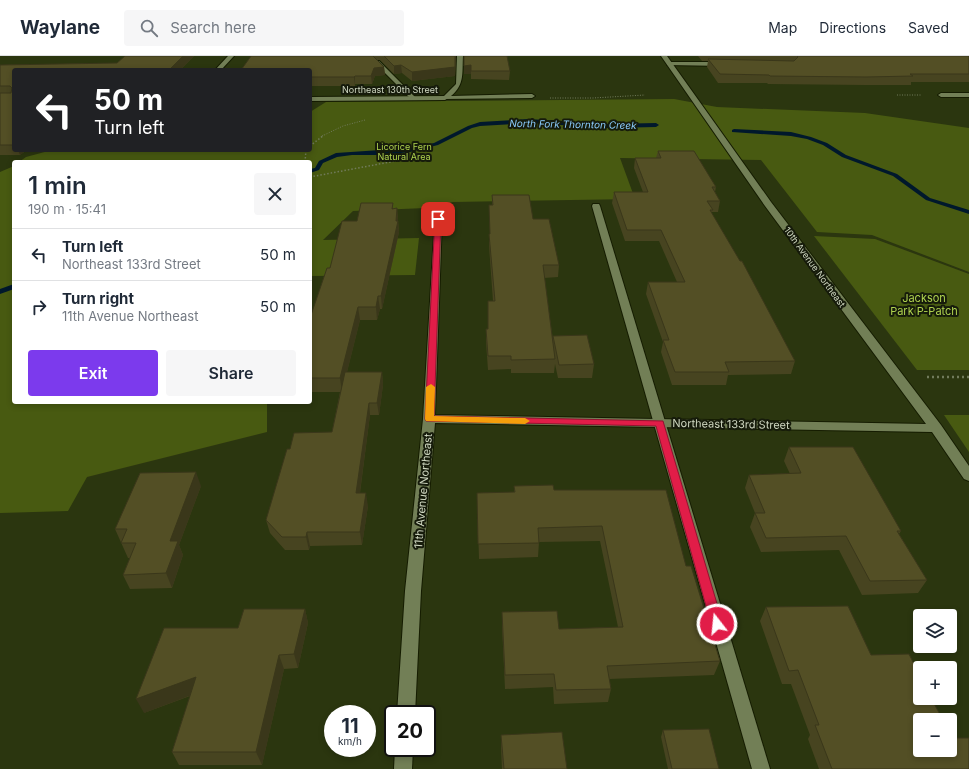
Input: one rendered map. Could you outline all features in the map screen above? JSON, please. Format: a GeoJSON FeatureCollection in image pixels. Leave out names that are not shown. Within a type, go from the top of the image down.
{"type":"FeatureCollection","features":[{"type":"Feature","properties":{"kind":"street"},"geometry":{"type":"LineString","coordinates":[[220,68],[231,56]]}},
{"type":"Feature","properties":{"kind":"street","name":"Northeast 130th Street"},"geometry":{"type":"LineString","coordinates":[[312,99],[445,98],[457,89],[460,84],[460,56]]}},
{"type":"Feature","properties":{"kind":"street","name":"10th Avenue Northeast"},"geometry":{"type":"LineString","coordinates":[[664,56],[749,176],[937,428],[969,476]]}},
{"type":"Feature","properties":{"kind":"street"},"geometry":{"type":"LineString","coordinates":[[377,62],[385,72],[404,86],[413,98]]}},
{"type":"Feature","properties":{"kind":"street"},"geometry":{"type":"LineString","coordinates":[[669,64],[734,64]]}},
{"type":"Feature","properties":{"kind":"street"},"geometry":{"type":"LineString","coordinates":[[941,95],[969,95]]}},
{"type":"Feature","properties":{"kind":"street"},"geometry":{"type":"LineString","coordinates":[[445,98],[532,96]]}},
{"type":"Feature","properties":{"kind":"street"},"geometry":{"type":"LineString","coordinates":[[596,206],[761,769]]}},
{"type":"Feature","properties":{"kind":"street","name":"11th Avenue Northeast"},"geometry":{"type":"LineString","coordinates":[[407,705],[413,591],[429,419],[438,219]]}},
{"type":"Feature","properties":{"kind":"street","name":"Northeast 133rd Street"},"geometry":{"type":"LineString","coordinates":[[429,419],[937,428]]}},
{"type":"Feature","properties":{"kind":"street"},"geometry":{"type":"LineString","coordinates":[[403,769],[404,757]]}},
{"type":"Feature","properties":{"kind":"path"},"geometry":{"type":"LineString","coordinates":[[532,96],[551,98],[593,98],[645,95]]}},
{"type":"Feature","properties":{"kind":"path"},"geometry":{"type":"LineString","coordinates":[[312,144],[334,128],[367,119]]}},
{"type":"Feature","properties":{"kind":"path"},"geometry":{"type":"LineString","coordinates":[[312,175],[422,156]]}},
{"type":"Feature","properties":{"kind":"path"},"geometry":{"type":"LineString","coordinates":[[898,377],[969,377]]}},
{"type":"Feature","properties":{"kind":"green space","name":"Licorice Fern Natural Area"},"geometry":{"type":"Polygon","coordinates":[[[674,99],[717,107],[865,113],[969,128],[969,272],[872,235],[817,232],[761,160],[620,158],[635,199],[453,202],[426,208],[353,211],[323,240],[419,238],[415,275],[312,276],[312,160],[22,160],[26,157],[45,152],[312,152],[312,111],[326,102],[674,99]]]}},
{"type":"Feature","properties":{"kind":"green space"},"geometry":{"type":"Polygon","coordinates":[[[12,167],[12,404],[267,404],[267,432],[87,477],[68,511],[0,513],[0,172],[12,167]]]}},
{"type":"Feature","properties":{"kind":"green space","name":"Jackson Park P-Patch"},"geometry":{"type":"Polygon","coordinates":[[[814,236],[875,239],[969,274],[969,370],[917,370],[814,236]]]}},
{"type":"Feature","properties":{"kind":"green space"},"geometry":{"type":"Polygon","coordinates":[[[944,415],[969,415],[969,452],[944,415]]]}},
{"type":"Feature","properties":{"kind":"building"},"geometry":{"type":"Polygon","coordinates":[[[125,56],[183,56],[171,68],[12,68],[12,88],[10,86],[0,86],[0,65],[117,63],[125,56]]]}},
{"type":"Feature","properties":{"kind":"building"},"geometry":{"type":"Polygon","coordinates":[[[251,56],[373,56],[384,67],[374,68],[371,76],[354,77],[312,77],[312,68],[242,68],[251,56]]]}},
{"type":"Feature","properties":{"kind":"building"},"geometry":{"type":"Polygon","coordinates":[[[384,56],[455,56],[455,67],[412,72],[401,65],[394,66],[384,56]]]}},
{"type":"Feature","properties":{"kind":"building"},"geometry":{"type":"Polygon","coordinates":[[[464,56],[507,56],[510,71],[471,71],[471,65],[464,66],[464,56]]]}},
{"type":"Feature","properties":{"kind":"building"},"geometry":{"type":"Polygon","coordinates":[[[797,56],[969,56],[969,74],[910,74],[913,76],[866,77],[720,74],[708,59],[794,61],[798,57],[797,56]]]}},
{"type":"Feature","properties":{"kind":"building"},"geometry":{"type":"Polygon","coordinates":[[[12,88],[12,145],[0,145],[0,93],[11,93],[12,88]]]}},
{"type":"Feature","properties":{"kind":"building"},"geometry":{"type":"Polygon","coordinates":[[[658,151],[694,151],[716,187],[712,187],[720,201],[707,201],[713,210],[710,210],[740,261],[742,261],[795,361],[725,362],[729,372],[675,372],[663,340],[669,340],[648,282],[685,282],[661,230],[627,230],[614,192],[648,192],[635,158],[661,158],[658,151]]]}},
{"type":"Feature","properties":{"kind":"building"},"geometry":{"type":"Polygon","coordinates":[[[492,195],[529,195],[533,219],[549,219],[559,265],[543,265],[555,359],[511,360],[511,356],[488,356],[486,329],[488,329],[488,301],[495,301],[489,234],[489,205],[493,205],[492,195]]]}},
{"type":"Feature","properties":{"kind":"building"},"geometry":{"type":"Polygon","coordinates":[[[361,203],[393,203],[392,209],[397,208],[396,221],[398,221],[381,296],[378,296],[376,307],[358,307],[340,378],[312,378],[312,312],[327,268],[330,268],[342,221],[357,221],[361,203]]]}},
{"type":"Feature","properties":{"kind":"building"},"geometry":{"type":"Polygon","coordinates":[[[587,335],[594,364],[559,365],[553,336],[587,335]]]}},
{"type":"Feature","properties":{"kind":"building"},"geometry":{"type":"Polygon","coordinates":[[[345,372],[382,372],[377,403],[369,403],[356,493],[366,493],[360,532],[307,532],[306,537],[282,537],[266,520],[287,449],[290,449],[294,433],[332,432],[345,372]]]}},
{"type":"Feature","properties":{"kind":"building"},"geometry":{"type":"Polygon","coordinates":[[[789,447],[853,447],[901,531],[897,531],[927,580],[870,581],[846,536],[766,538],[755,513],[765,513],[749,475],[801,473],[789,447]]]}},
{"type":"Feature","properties":{"kind":"building"},"geometry":{"type":"Polygon","coordinates":[[[196,472],[170,541],[178,541],[166,573],[123,575],[136,543],[121,543],[127,529],[115,529],[140,473],[196,472]]]}},
{"type":"Feature","properties":{"kind":"building"},"geometry":{"type":"Polygon","coordinates":[[[553,485],[554,490],[666,490],[686,566],[691,566],[720,661],[607,666],[611,689],[556,690],[554,674],[505,675],[502,612],[557,611],[559,629],[623,627],[602,526],[538,528],[539,543],[478,544],[477,493],[515,492],[514,486],[553,485]]]}},
{"type":"Feature","properties":{"kind":"building"},"geometry":{"type":"Polygon","coordinates":[[[848,606],[871,655],[909,654],[913,662],[913,705],[935,705],[939,713],[913,713],[913,757],[957,757],[957,738],[969,738],[969,769],[832,769],[815,725],[819,725],[798,670],[789,671],[766,607],[848,606]]]}},
{"type":"Feature","properties":{"kind":"building"},"geometry":{"type":"Polygon","coordinates":[[[244,609],[305,609],[294,654],[279,655],[256,752],[172,752],[196,677],[136,699],[164,628],[238,628],[244,609]]]}},
{"type":"Feature","properties":{"kind":"building"},"geometry":{"type":"Polygon","coordinates":[[[709,729],[719,769],[672,769],[663,730],[709,729]]]}},
{"type":"Feature","properties":{"kind":"building"},"geometry":{"type":"Polygon","coordinates":[[[562,732],[567,769],[504,769],[501,735],[562,732]]]}},
{"type":"Feature","properties":{"kind":"waterway","name":"North Fork Thornton Creek"},"geometry":{"type":"LineString","coordinates":[[312,170],[317,169],[321,162],[336,155],[410,150],[436,144],[470,127],[480,124],[528,121],[609,126],[656,125]]}},
{"type":"Feature","properties":{"kind":"waterway","name":"North Fork Thornton Creek"},"geometry":{"type":"LineString","coordinates":[[734,131],[791,134],[809,138],[825,144],[844,156],[895,175],[928,199],[969,212]]}},
{"type":"Feature","properties":{"kind":"waterway","name":"North Fork Thornton Creek"},"geometry":{"type":"LineString","coordinates":[[0,292],[12,287]]}},
{"type":"Feature","properties":{"kind":"slow traffic"},"geometry":{"type":"LineString","coordinates":[[431,387],[429,419],[525,421]]}},
{"type":"Feature","properties":{"kind":"route"},"geometry":{"type":"LineString","coordinates":[[438,219],[429,419],[659,423],[717,624]]}}]}
